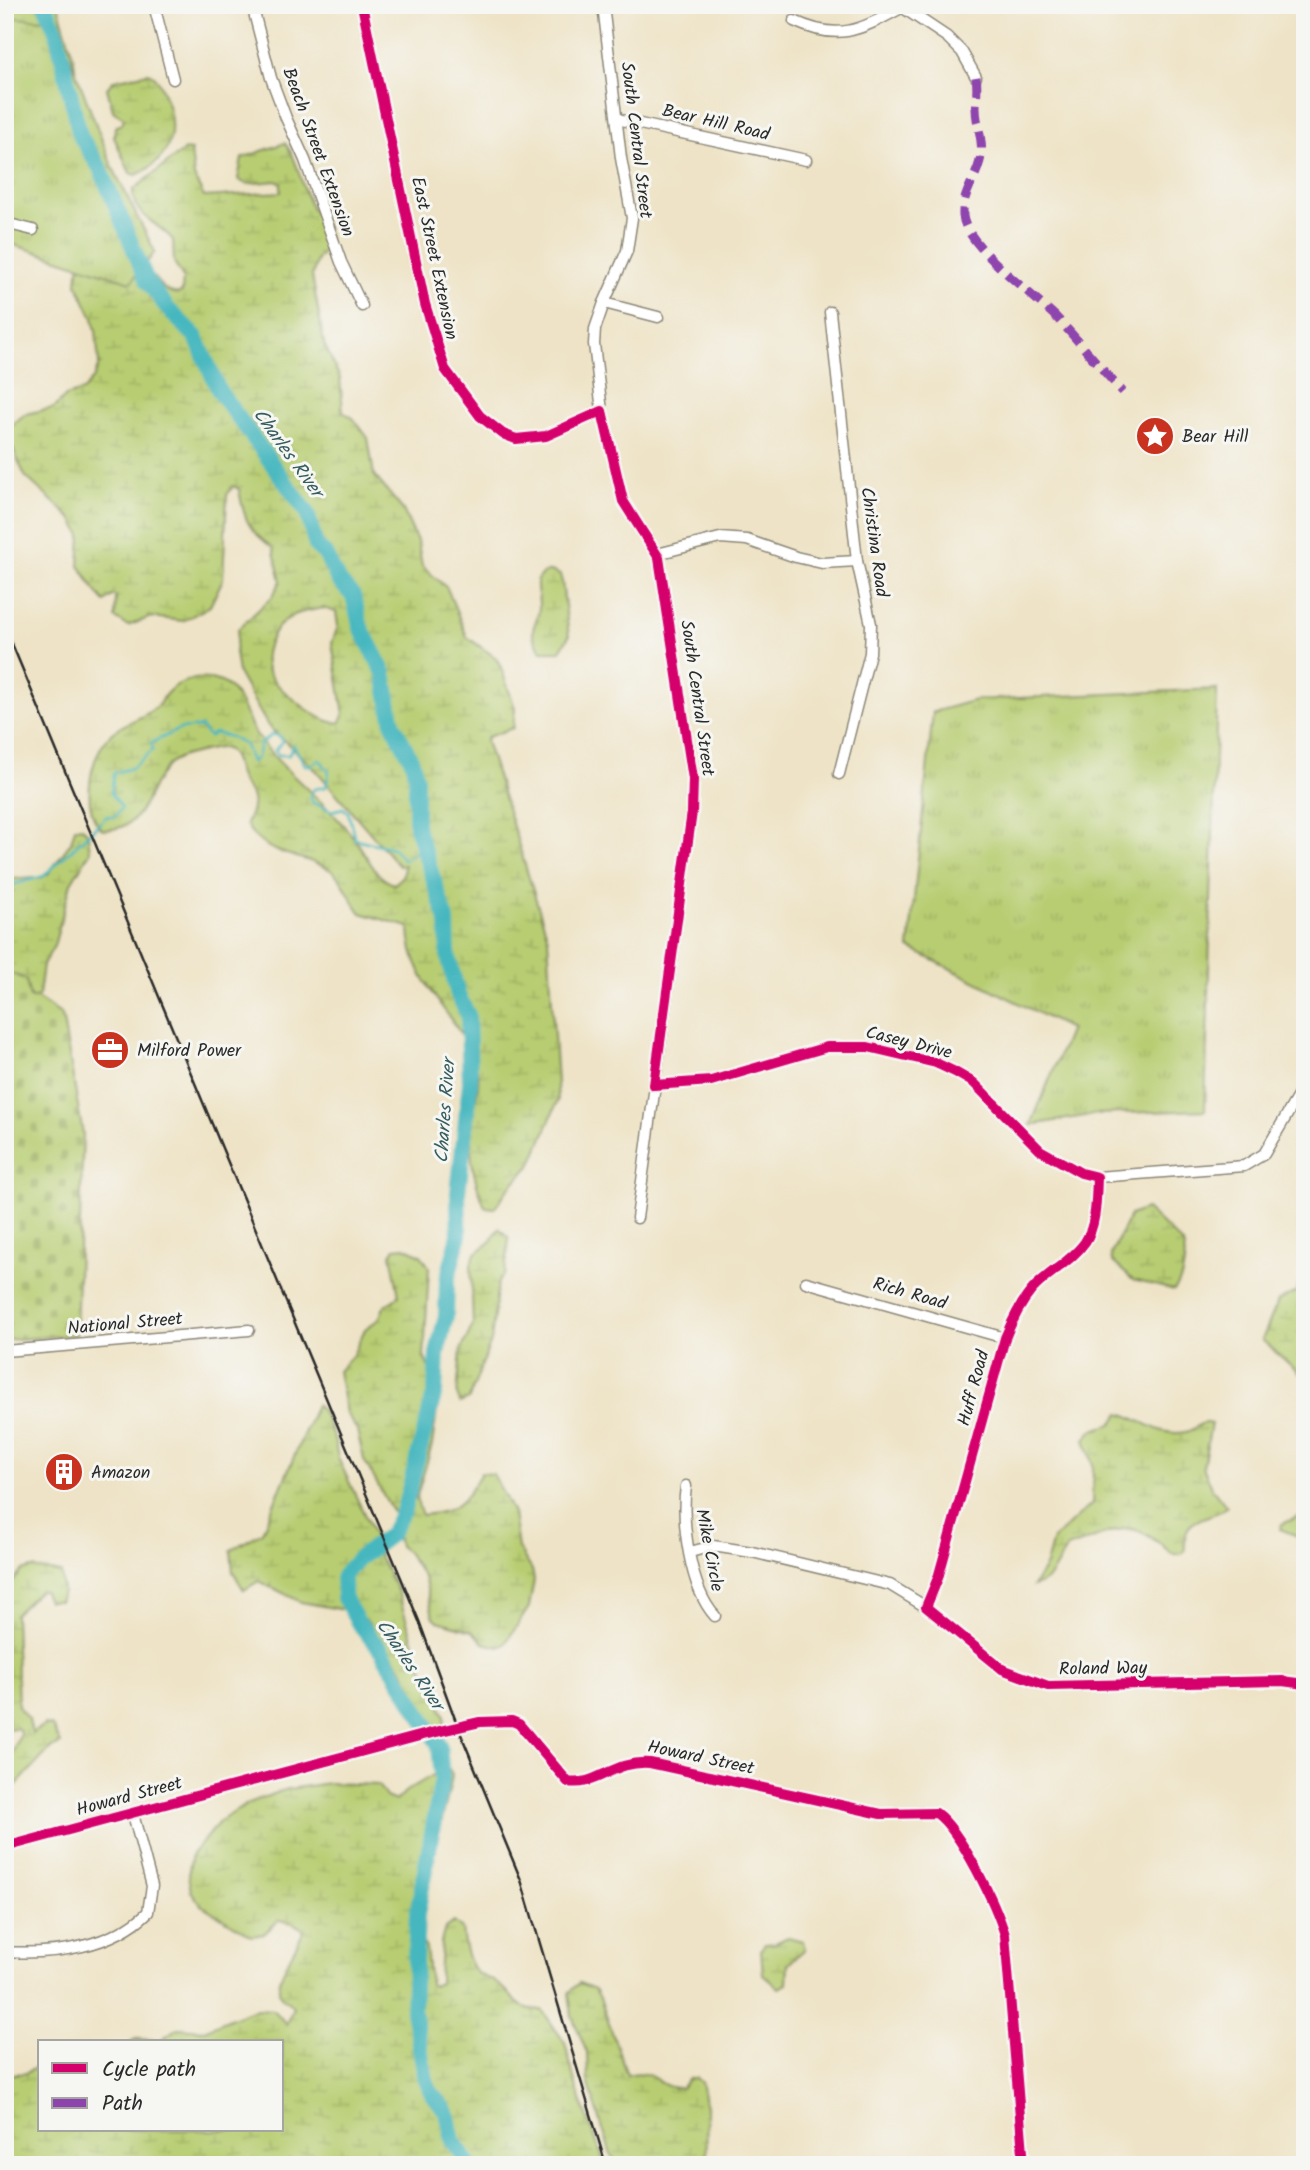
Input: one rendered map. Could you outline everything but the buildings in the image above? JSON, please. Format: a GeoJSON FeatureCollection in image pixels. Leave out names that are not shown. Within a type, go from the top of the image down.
{"type":"FeatureCollection","features":[{"type":"Feature","properties":{"kind":"street"},"geometry":{"type":"LineString","coordinates":[[154,5],[173,79]]}},
{"type":"Feature","properties":{"kind":"street","name":"Beach Street Extension"},"geometry":{"type":"LineString","coordinates":[[252,5],[271,78],[305,160],[341,262],[362,306]]}},
{"type":"Feature","properties":{"kind":"street","name":"East Street Extension"},"geometry":{"type":"LineString","coordinates":[[362,5],[425,304],[445,369],[480,416],[503,434],[516,439],[546,436],[602,411]]}},
{"type":"Feature","properties":{"kind":"street","name":"South Central Street"},"geometry":{"type":"LineString","coordinates":[[603,5],[631,226],[627,251],[604,303],[595,329],[594,344],[602,411],[623,501],[657,554],[693,792],[637,1218]]}},
{"type":"Feature","properties":{"kind":"street"},"geometry":{"type":"LineString","coordinates":[[794,21],[811,29],[844,34],[861,29],[900,7],[947,37],[962,52],[976,77]]}},
{"type":"Feature","properties":{"kind":"street","name":"Bear Hill Road"},"geometry":{"type":"LineString","coordinates":[[617,119],[806,160]]}},
{"type":"Feature","properties":{"kind":"street"},"geometry":{"type":"LineString","coordinates":[[5,223],[33,230]]}},
{"type":"Feature","properties":{"kind":"street"},"geometry":{"type":"LineString","coordinates":[[604,303],[658,317]]}},
{"type":"Feature","properties":{"kind":"street","name":"Christina Road"},"geometry":{"type":"LineString","coordinates":[[830,312],[857,561],[871,624],[870,653],[839,774]]}},
{"type":"Feature","properties":{"kind":"street"},"geometry":{"type":"LineString","coordinates":[[657,554],[720,538],[747,540],[822,563],[857,561]]}},
{"type":"Feature","properties":{"kind":"street","name":"Casey Drive"},"geometry":{"type":"LineString","coordinates":[[654,1085],[711,1081],[827,1047],[868,1047],[936,1063],[955,1072],[974,1083],[1040,1150],[1082,1173],[1097,1177],[1244,1166],[1264,1154],[1305,1084]]}},
{"type":"Feature","properties":{"kind":"street","name":"Huff Road"},"geometry":{"type":"LineString","coordinates":[[926,1606],[938,1578],[1005,1338],[1017,1310],[1033,1289],[1062,1267],[1086,1241],[1096,1203],[1097,1177]]}},
{"type":"Feature","properties":{"kind":"street","name":"Rich Road"},"geometry":{"type":"LineString","coordinates":[[806,1282],[1005,1338]]}},
{"type":"Feature","properties":{"kind":"street","name":"National Street"},"geometry":{"type":"LineString","coordinates":[[5,1351],[249,1330]]}},
{"type":"Feature","properties":{"kind":"street","name":"Mike Circle"},"geometry":{"type":"LineString","coordinates":[[686,1486],[682,1513],[690,1552],[702,1603],[715,1616]]}},
{"type":"Feature","properties":{"kind":"street","name":"Roland Way"},"geometry":{"type":"LineString","coordinates":[[690,1552],[713,1546],[793,1561],[890,1585],[926,1606],[1002,1669],[1048,1686],[1282,1681],[1305,1684]]}},
{"type":"Feature","properties":{"kind":"street","name":"Howard Street"},"geometry":{"type":"LineString","coordinates":[[5,1847],[427,1734],[497,1721],[519,1724],[568,1782],[580,1784],[633,1762],[650,1763],[881,1814],[936,1813],[950,1827],[973,1866],[1000,1917],[1005,1936],[1024,2165]]}},
{"type":"Feature","properties":{"kind":"street"},"geometry":{"type":"LineString","coordinates":[[5,1952],[43,1953],[90,1944],[124,1933],[148,1912],[152,1886],[133,1814]]}},
{"type":"Feature","properties":{"kind":"green space"},"geometry":{"type":"Polygon","coordinates":[[[5,5],[58,5],[74,60],[78,91],[102,142],[147,269],[162,287],[172,293],[182,292],[183,278],[174,262],[173,240],[136,206],[133,190],[184,150],[191,151],[194,177],[204,197],[281,192],[281,183],[276,181],[246,184],[238,179],[242,158],[285,143],[291,152],[311,207],[325,224],[328,238],[325,250],[317,260],[312,276],[324,344],[340,378],[343,412],[353,418],[368,438],[374,475],[403,510],[418,543],[422,566],[447,588],[467,637],[496,658],[515,708],[513,728],[487,737],[486,741],[548,938],[558,1100],[532,1164],[507,1190],[495,1208],[485,1207],[472,1161],[471,1138],[478,1086],[477,1070],[462,1035],[418,967],[411,948],[409,927],[361,913],[339,878],[329,869],[272,849],[253,835],[246,824],[252,808],[251,794],[241,781],[234,758],[227,749],[187,755],[168,765],[137,815],[129,823],[103,830],[96,821],[91,809],[90,781],[104,742],[117,729],[152,710],[178,684],[192,680],[214,680],[227,685],[267,748],[333,814],[357,842],[378,873],[388,882],[395,884],[403,875],[404,865],[399,866],[315,769],[268,726],[238,673],[235,652],[238,629],[272,597],[281,581],[273,548],[258,536],[248,523],[239,489],[233,486],[227,495],[223,579],[210,606],[183,621],[151,617],[128,626],[115,618],[116,596],[105,602],[79,566],[81,535],[73,520],[25,476],[8,438],[8,428],[25,414],[54,408],[66,396],[83,391],[94,377],[99,364],[93,318],[77,284],[78,271],[89,248],[5,120],[5,5]],[[323,608],[292,616],[273,634],[266,660],[271,677],[284,691],[314,714],[341,722],[344,714],[332,643],[338,626],[336,612],[323,608]]]}},
{"type":"Feature","properties":{"kind":"green space"},"geometry":{"type":"Polygon","coordinates":[[[5,17],[56,21],[112,166],[155,252],[131,282],[5,242],[5,17]]]}},
{"type":"Feature","properties":{"kind":"green space"},"geometry":{"type":"Polygon","coordinates":[[[148,73],[156,78],[161,87],[171,119],[171,131],[165,151],[158,160],[136,175],[130,173],[114,137],[115,127],[122,124],[124,118],[113,111],[107,88],[114,80],[148,73]]]}},
{"type":"Feature","properties":{"kind":"green space"},"geometry":{"type":"Polygon","coordinates":[[[551,571],[560,575],[562,582],[569,636],[560,651],[542,651],[533,632],[539,608],[537,580],[544,573],[551,571]]]}},
{"type":"Feature","properties":{"kind":"green space"},"geometry":{"type":"Polygon","coordinates":[[[1217,689],[1205,1110],[1097,1114],[1031,1125],[1070,1029],[909,948],[933,712],[976,700],[1217,689]]]}},
{"type":"Feature","properties":{"kind":"green space"},"geometry":{"type":"Polygon","coordinates":[[[82,827],[88,834],[90,852],[71,883],[54,946],[43,965],[39,995],[33,999],[14,974],[5,975],[5,879],[40,878],[48,874],[71,842],[75,828],[82,827]]]}},
{"type":"Feature","properties":{"kind":"green space"},"geometry":{"type":"Polygon","coordinates":[[[14,974],[26,980],[30,998],[37,998],[62,1015],[83,1134],[76,1335],[5,1340],[5,975],[14,974]]]}},
{"type":"Feature","properties":{"kind":"green space"},"geometry":{"type":"Polygon","coordinates":[[[1146,1209],[1183,1244],[1183,1268],[1180,1281],[1174,1290],[1133,1280],[1112,1261],[1111,1254],[1130,1215],[1146,1209]]]}},
{"type":"Feature","properties":{"kind":"green space"},"geometry":{"type":"Polygon","coordinates":[[[499,1228],[509,1238],[505,1273],[498,1282],[491,1341],[469,1399],[460,1403],[457,1394],[461,1350],[473,1325],[471,1265],[475,1254],[490,1242],[499,1228]]]}},
{"type":"Feature","properties":{"kind":"green space"},"geometry":{"type":"Polygon","coordinates":[[[405,1247],[421,1255],[429,1267],[424,1357],[429,1368],[442,1375],[432,1445],[416,1499],[422,1515],[434,1514],[459,1504],[481,1473],[493,1474],[513,1513],[518,1548],[532,1570],[534,1580],[529,1607],[505,1644],[499,1647],[484,1643],[472,1631],[438,1621],[433,1616],[425,1580],[407,1552],[399,1546],[394,1514],[364,1460],[357,1430],[346,1413],[338,1371],[353,1355],[365,1329],[379,1319],[384,1307],[399,1296],[391,1254],[395,1248],[405,1247]]]}},
{"type":"Feature","properties":{"kind":"green space"},"geometry":{"type":"Polygon","coordinates":[[[1305,1267],[1305,1378],[1262,1340],[1278,1301],[1296,1292],[1305,1267]]]}},
{"type":"Feature","properties":{"kind":"green space"},"geometry":{"type":"Polygon","coordinates":[[[316,1405],[323,1412],[334,1438],[338,1458],[373,1533],[380,1558],[397,1590],[418,1656],[445,1716],[444,1726],[434,1727],[401,1667],[366,1620],[352,1608],[344,1610],[301,1602],[259,1581],[244,1590],[233,1572],[231,1550],[262,1532],[316,1405]]]}},
{"type":"Feature","properties":{"kind":"green space"},"geometry":{"type":"Polygon","coordinates":[[[1120,1413],[1160,1430],[1176,1433],[1189,1431],[1204,1423],[1211,1424],[1203,1467],[1212,1488],[1227,1507],[1191,1525],[1182,1554],[1172,1554],[1144,1533],[1122,1529],[1067,1548],[1050,1577],[1033,1586],[1046,1565],[1053,1540],[1092,1504],[1093,1465],[1085,1439],[1093,1430],[1112,1424],[1120,1413]]]}},
{"type":"Feature","properties":{"kind":"green space"},"geometry":{"type":"Polygon","coordinates":[[[1305,1514],[1305,1539],[1280,1529],[1282,1524],[1305,1514]]]}},
{"type":"Feature","properties":{"kind":"green space"},"geometry":{"type":"Polygon","coordinates":[[[32,1568],[61,1573],[63,1592],[59,1601],[48,1601],[40,1590],[15,1614],[18,1706],[29,1720],[32,1733],[45,1725],[52,1726],[61,1744],[51,1748],[5,1797],[10,1764],[21,1733],[17,1728],[5,1729],[5,1591],[22,1571],[32,1568]]]}},
{"type":"Feature","properties":{"kind":"green space"},"geometry":{"type":"Polygon","coordinates":[[[447,1767],[452,1775],[441,1824],[434,1837],[419,1937],[426,1948],[430,1984],[433,1986],[439,1983],[441,1942],[445,1928],[454,1922],[462,1929],[464,1946],[476,1972],[494,1981],[520,2005],[542,2010],[565,2043],[575,2083],[605,2165],[5,2165],[5,2075],[26,2073],[38,2066],[38,2132],[284,2132],[284,2040],[160,2040],[178,2028],[204,2030],[254,2009],[274,2010],[286,2024],[293,2008],[281,1996],[280,1982],[304,1930],[293,1923],[279,1920],[264,1934],[252,1936],[201,1905],[191,1891],[188,1875],[192,1854],[220,1821],[251,1802],[288,1789],[329,1783],[378,1785],[386,1797],[396,1801],[406,1791],[447,1767]]]}},
{"type":"Feature","properties":{"kind":"green space"},"geometry":{"type":"Polygon","coordinates":[[[788,1937],[803,1941],[805,1949],[788,1964],[787,1984],[779,1988],[763,1974],[761,1949],[765,1944],[788,1937]]]}},
{"type":"Feature","properties":{"kind":"green space"},"geometry":{"type":"Polygon","coordinates":[[[579,1983],[595,1989],[600,1998],[627,2075],[644,2074],[666,2085],[681,2088],[689,2079],[696,2078],[701,2082],[706,2107],[707,2165],[619,2165],[611,2155],[588,2081],[587,2053],[572,2016],[569,1993],[579,1983]]]}},
{"type":"Feature","properties":{"kind":"waterway","name":"Charles River"},"geometry":{"type":"LineString","coordinates":[[45,5],[56,31],[80,136],[100,168],[147,281],[168,309],[196,337],[219,391],[307,512],[316,546],[325,554],[338,580],[353,596],[361,628],[384,673],[393,724],[412,761],[416,778],[416,826],[447,921],[448,955],[458,995],[468,1015],[470,1083],[458,1193],[459,1235],[447,1281],[446,1316],[437,1354],[435,1391],[404,1509],[391,1534],[358,1559],[343,1576],[344,1598],[359,1624],[381,1650],[439,1745],[442,1779],[417,1914],[413,2011],[426,2080],[431,2092],[447,2112],[453,2141],[470,2165]]}},
{"type":"Feature","properties":{"kind":"waterway"},"geometry":{"type":"LineString","coordinates":[[5,887],[44,876],[107,816],[114,817],[122,808],[111,793],[114,773],[132,768],[153,750],[151,743],[180,729],[201,727],[209,737],[214,733],[231,737],[245,745],[251,762],[257,758],[260,744],[273,734],[281,737],[282,742],[275,750],[278,755],[289,755],[293,744],[305,765],[312,765],[319,759],[329,771],[326,787],[314,789],[310,796],[313,803],[332,811],[343,808],[348,812],[355,839],[393,848],[404,860],[417,852],[426,859]]}},
{"type":"Feature","properties":{"kind":"railway"},"geometry":{"type":"LineString","coordinates":[[5,627],[419,1621],[458,1727],[521,1880],[606,2165]]}},
{"type":"Feature","properties":{"kind":"marked path"},"geometry":{"type":"LineString","coordinates":[[976,77],[976,115],[981,154],[963,208],[967,228],[1002,270],[1056,317],[1123,392]]}},
{"type":"Feature","properties":{"kind":"cycle path"},"geometry":{"type":"LineString","coordinates":[[362,5],[425,304],[445,369],[480,416],[503,434],[516,439],[546,436],[602,411],[623,501],[659,558],[693,779],[692,812],[654,1085],[711,1081],[827,1047],[868,1047],[936,1063],[955,1072],[974,1083],[1040,1150],[1081,1173],[1097,1177],[1094,1219],[1089,1235],[1073,1255],[1032,1290],[1005,1338],[938,1578],[926,1607],[1002,1669],[1048,1686],[1282,1681],[1305,1684]]}},
{"type":"Feature","properties":{"kind":"cycle path"},"geometry":{"type":"LineString","coordinates":[[5,1847],[480,1722],[512,1721],[519,1724],[568,1782],[588,1781],[626,1765],[650,1763],[881,1814],[936,1813],[946,1822],[966,1852],[986,1888],[1005,1935],[1024,2165]]}},
{"type":"Feature","properties":{"kind":"place","name":"Bear Hill"},"geometry":{"type":"Point","coordinates":[1155,436]}},
{"type":"Feature","properties":{"kind":"place","name":"Milford Power"},"geometry":{"type":"Point","coordinates":[110,1050]}},
{"type":"Feature","properties":{"kind":"place","name":"Amazon"},"geometry":{"type":"Point","coordinates":[64,1472]}}]}
